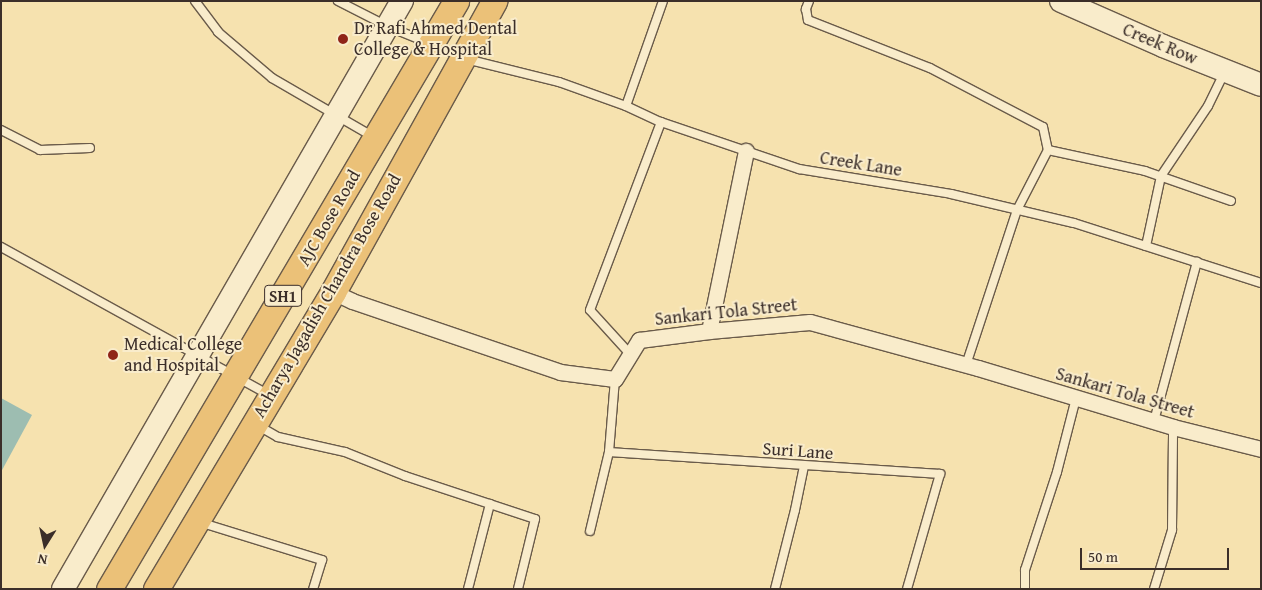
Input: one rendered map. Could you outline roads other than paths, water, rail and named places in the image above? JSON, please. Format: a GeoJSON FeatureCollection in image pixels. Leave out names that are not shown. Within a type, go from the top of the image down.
{"type":"FeatureCollection","features":[{"type":"Feature","properties":{"kind":"main road","name":"AJC Bose Road"},"geometry":{"type":"LineString","coordinates":[[109,589],[456,1]]}},
{"type":"Feature","properties":{"kind":"main road","name":"Acharya Jagadish Chandra Bose Road"},"geometry":{"type":"LineString","coordinates":[[156,589],[195,520],[333,292],[494,1]]}},
{"type":"Feature","properties":{"kind":"street"},"geometry":{"type":"LineString","coordinates":[[63,589],[402,1]]}},
{"type":"Feature","properties":{"kind":"street","name":"Creek Row"},"geometry":{"type":"LineString","coordinates":[[1061,1],[1164,46],[1261,85]]}},
{"type":"Feature","properties":{"kind":"street"},"geometry":{"type":"LineString","coordinates":[[709,330],[746,151]]}},
{"type":"Feature","properties":{"kind":"street"},"geometry":{"type":"LineString","coordinates":[[333,292],[352,301],[560,372],[615,379]]}},
{"type":"Feature","properties":{"kind":"street","name":"Sankari Tola Street"},"geometry":{"type":"LineString","coordinates":[[615,379],[639,340],[709,330],[810,322],[966,365],[1173,428],[1261,449]]}},
{"type":"Feature","properties":{"kind":"lane"},"geometry":{"type":"LineString","coordinates":[[195,1],[218,32],[272,78],[376,138]]}},
{"type":"Feature","properties":{"kind":"lane","name":"Creek Lane"},"geometry":{"type":"LineString","coordinates":[[338,1],[387,26],[463,55],[470,60],[559,82],[626,106],[662,122],[799,169],[951,194],[1074,223],[1261,283]]}},
{"type":"Feature","properties":{"kind":"lane"},"geometry":{"type":"LineString","coordinates":[[626,106],[663,1]]}},
{"type":"Feature","properties":{"kind":"lane"},"geometry":{"type":"LineString","coordinates":[[809,1],[806,9],[808,20],[930,68],[1043,127],[1048,150],[1017,210],[966,365]]}},
{"type":"Feature","properties":{"kind":"lane"},"geometry":{"type":"LineString","coordinates":[[1146,246],[1161,176],[1208,106],[1225,71]]}},
{"type":"Feature","properties":{"kind":"lane"},"geometry":{"type":"LineString","coordinates":[[630,354],[590,310],[662,122]]}},
{"type":"Feature","properties":{"kind":"lane"},"geometry":{"type":"LineString","coordinates":[[1,130],[40,150],[90,148]]}},
{"type":"Feature","properties":{"kind":"lane"},"geometry":{"type":"LineString","coordinates":[[1048,150],[1145,171],[1231,201]]}},
{"type":"Feature","properties":{"kind":"lane"},"geometry":{"type":"LineString","coordinates":[[1,247],[270,395]]}},
{"type":"Feature","properties":{"kind":"lane"},"geometry":{"type":"LineString","coordinates":[[1154,421],[1197,262]]}},
{"type":"Feature","properties":{"kind":"lane"},"geometry":{"type":"LineString","coordinates":[[590,531],[609,452],[615,379]]}},
{"type":"Feature","properties":{"kind":"lane"},"geometry":{"type":"LineString","coordinates":[[1024,589],[1024,570],[1057,472],[1076,398]]}},
{"type":"Feature","properties":{"kind":"lane"},"geometry":{"type":"LineString","coordinates":[[253,423],[278,437],[346,452],[405,476],[535,519],[518,589]]}},
{"type":"Feature","properties":{"kind":"lane"},"geometry":{"type":"LineString","coordinates":[[1154,589],[1172,530],[1173,428]]}},
{"type":"Feature","properties":{"kind":"lane","name":"Suri Lane"},"geometry":{"type":"LineString","coordinates":[[609,452],[940,474],[907,589]]}},
{"type":"Feature","properties":{"kind":"lane"},"geometry":{"type":"LineString","coordinates":[[775,589],[804,466]]}},
{"type":"Feature","properties":{"kind":"lane"},"geometry":{"type":"LineString","coordinates":[[468,589],[490,504]]}},
{"type":"Feature","properties":{"kind":"lane"},"geometry":{"type":"LineString","coordinates":[[195,520],[322,560],[313,589]]}},
{"type":"Feature","properties":{"kind":"place","name":"Dr Rafi Ahmed Dental College & Hospital"},"geometry":{"type":"Point","coordinates":[343,39]}},
{"type":"Feature","properties":{"kind":"place","name":"Medical College and Hospital"},"geometry":{"type":"Point","coordinates":[113,355]}}]}
